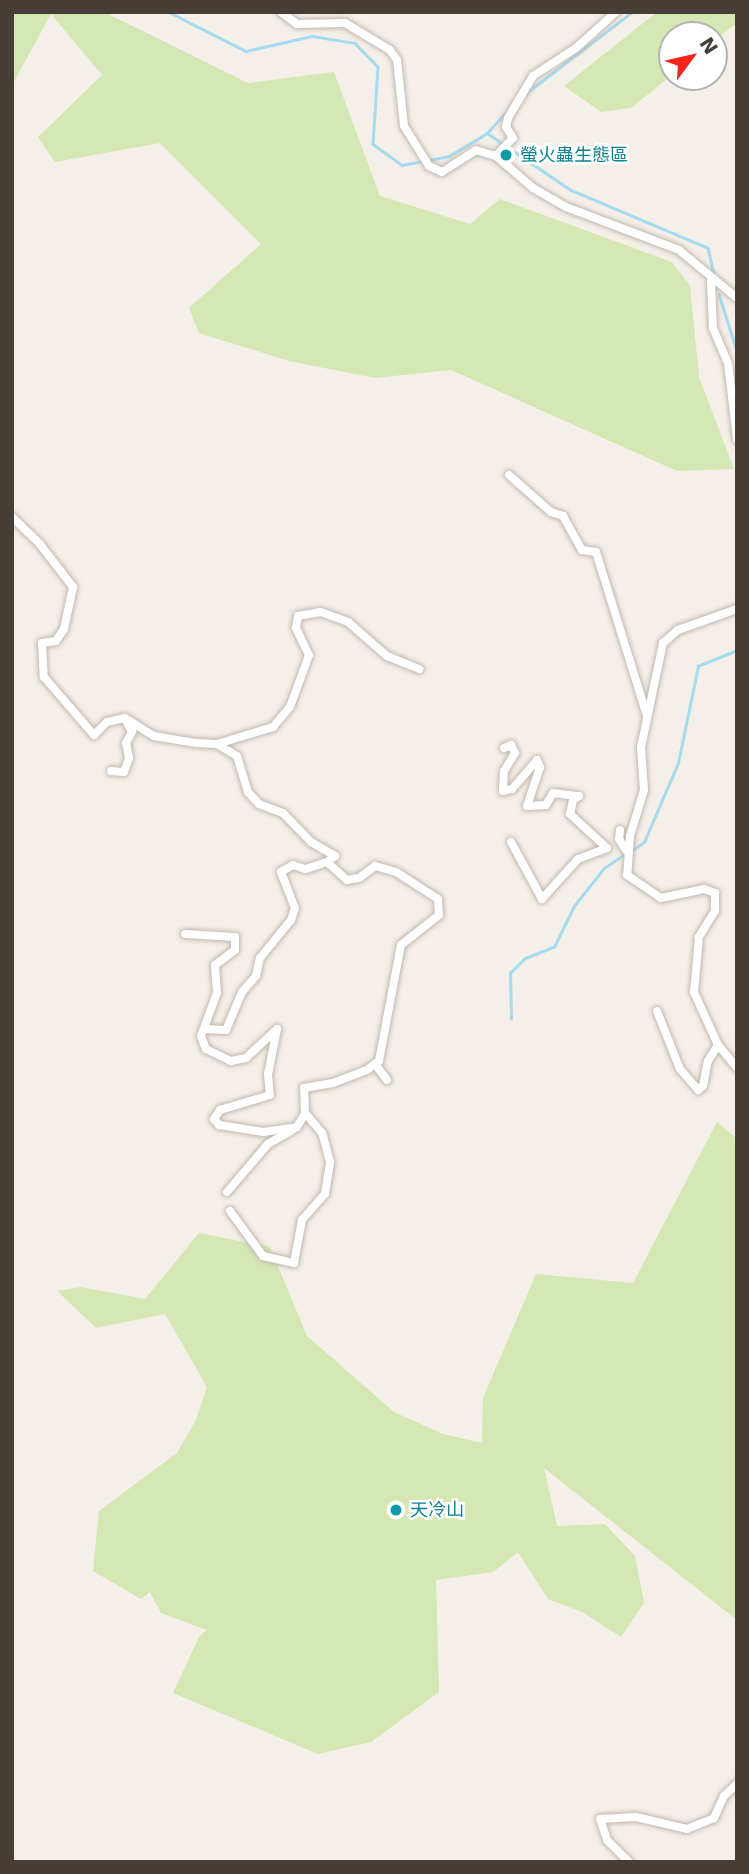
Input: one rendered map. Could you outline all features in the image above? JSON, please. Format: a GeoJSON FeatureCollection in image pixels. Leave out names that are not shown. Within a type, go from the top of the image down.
{"type":"FeatureCollection","features":[{"type":"Feature","properties":{"kind":"street"},"geometry":{"type":"LineString","coordinates":[[281,12],[297,24],[345,23],[390,50],[397,60],[404,126],[429,166],[442,173],[476,150],[496,156],[533,188],[566,207],[679,250],[711,281],[737,299]]}},
{"type":"Feature","properties":{"kind":"street"},"geometry":{"type":"LineString","coordinates":[[496,156],[513,138],[506,127],[508,118],[533,76],[576,48],[616,12]]}},
{"type":"Feature","properties":{"kind":"street"},"geometry":{"type":"LineString","coordinates":[[711,281],[713,328],[728,363],[737,439]]}},
{"type":"Feature","properties":{"kind":"street"},"geometry":{"type":"LineString","coordinates":[[509,475],[551,512],[563,516],[582,550],[596,552],[648,719]]}},
{"type":"Feature","properties":{"kind":"street"},"geometry":{"type":"LineString","coordinates":[[12,517],[40,543],[73,587],[64,629],[56,640],[42,643],[44,677],[94,735],[107,722],[125,719],[172,741],[217,744],[273,727],[290,707],[309,656],[296,628],[298,616],[321,612],[348,622],[387,656],[419,669]]}},
{"type":"Feature","properties":{"kind":"street"},"geometry":{"type":"LineString","coordinates":[[737,608],[678,630],[663,643],[641,747],[644,790],[628,853],[630,881],[661,898],[704,889],[715,893],[715,911],[699,937],[694,992],[718,1045],[737,1069]]}},
{"type":"Feature","properties":{"kind":"street"},"geometry":{"type":"LineString","coordinates":[[111,771],[124,772],[129,758],[126,743],[132,732],[125,719]]}},
{"type":"Feature","properties":{"kind":"street"},"geometry":{"type":"LineString","coordinates":[[205,1029],[226,1030],[242,992],[256,976],[260,958],[291,920],[295,908],[281,872],[293,864],[305,869],[327,862],[335,856],[310,842],[301,827],[283,813],[259,804],[248,792],[236,756],[217,744]]}},
{"type":"Feature","properties":{"kind":"street"},"geometry":{"type":"LineString","coordinates":[[504,748],[511,745],[515,753],[504,771],[503,791],[512,789],[537,760],[540,767],[527,806],[546,805],[553,793],[579,796],[573,800],[570,814],[607,848],[628,853]]}},
{"type":"Feature","properties":{"kind":"street"},"geometry":{"type":"LineString","coordinates":[[620,830],[619,839],[628,853]]}},
{"type":"Feature","properties":{"kind":"street"},"geometry":{"type":"LineString","coordinates":[[510,842],[542,899],[578,859],[607,848]]}},
{"type":"Feature","properties":{"kind":"street"},"geometry":{"type":"LineString","coordinates":[[227,1192],[268,1144],[297,1128],[305,1113],[304,1088],[333,1083],[375,1064],[392,1004],[401,945],[439,915],[438,899],[396,872],[375,866],[359,878],[347,880],[327,862]]}},
{"type":"Feature","properties":{"kind":"street"},"geometry":{"type":"LineString","coordinates":[[185,934],[235,937],[235,950],[215,965],[217,993],[201,1036],[206,1049],[231,1060],[246,1058],[277,1029],[268,1074],[270,1095],[216,1112],[214,1119],[219,1125],[263,1132],[297,1128]]}},
{"type":"Feature","properties":{"kind":"street"},"geometry":{"type":"LineString","coordinates":[[657,1011],[680,1069],[698,1090],[703,1087],[708,1061],[718,1045]]}},
{"type":"Feature","properties":{"kind":"street"},"geometry":{"type":"LineString","coordinates":[[375,1064],[387,1080]]}},
{"type":"Feature","properties":{"kind":"street"},"geometry":{"type":"LineString","coordinates":[[230,1212],[264,1256],[294,1263],[302,1220],[325,1194],[330,1162],[321,1133],[305,1113]]}},
{"type":"Feature","properties":{"kind":"street"},"geometry":{"type":"LineString","coordinates":[[629,1862],[607,1840],[600,1819],[636,1817],[687,1829],[714,1818],[724,1796],[737,1784]]}},
{"type":"Feature","properties":{"kind":"green space"},"geometry":{"type":"Polygon","coordinates":[[[12,12],[104,12],[248,83],[334,72],[380,196],[470,224],[500,199],[672,262],[690,286],[699,377],[734,469],[677,471],[451,370],[375,378],[289,361],[199,333],[189,308],[261,244],[160,143],[55,162],[38,137],[102,75],[51,14],[12,85],[12,12]]]}},
{"type":"Feature","properties":{"kind":"green space"},"geometry":{"type":"Polygon","coordinates":[[[657,12],[737,12],[737,23],[728,30],[728,21],[658,21],[658,86],[631,108],[601,112],[564,86],[657,12]]]}},
{"type":"Feature","properties":{"kind":"green space"},"geometry":{"type":"Polygon","coordinates":[[[717,1122],[737,1139],[737,1620],[544,1468],[557,1526],[605,1524],[635,1556],[644,1603],[621,1637],[582,1612],[548,1599],[518,1552],[493,1572],[436,1580],[439,1692],[371,1742],[318,1754],[173,1693],[199,1637],[207,1630],[161,1613],[150,1592],[141,1599],[93,1571],[99,1511],[177,1453],[195,1422],[207,1387],[165,1314],[96,1328],[57,1291],[81,1287],[145,1299],[199,1233],[270,1247],[307,1336],[394,1412],[443,1434],[482,1443],[483,1398],[536,1274],[633,1283],[717,1122]]]}},
{"type":"Feature","properties":{"kind":"waterway"},"geometry":{"type":"LineString","coordinates":[[169,12],[246,51],[312,36],[355,43],[378,67],[373,144],[402,165],[449,156],[487,133],[571,190],[708,248],[714,274]]}},
{"type":"Feature","properties":{"kind":"waterway"},"geometry":{"type":"LineString","coordinates":[[526,93],[632,12]]}},
{"type":"Feature","properties":{"kind":"waterway"},"geometry":{"type":"LineString","coordinates":[[487,133],[513,104]]}},
{"type":"Feature","properties":{"kind":"waterway"},"geometry":{"type":"LineString","coordinates":[[719,294],[737,351]]}},
{"type":"Feature","properties":{"kind":"waterway"},"geometry":{"type":"LineString","coordinates":[[631,851],[644,842],[678,763],[698,666],[737,650]]}},
{"type":"Feature","properties":{"kind":"waterway"},"geometry":{"type":"LineString","coordinates":[[511,1019],[510,973],[525,958],[554,947],[574,906],[604,868],[625,854]]}},
{"type":"Feature","properties":{"kind":"place","name":"螢火蟲生態區"},"geometry":{"type":"Point","coordinates":[506,155]}},
{"type":"Feature","properties":{"kind":"place","name":"天冷山"},"geometry":{"type":"Point","coordinates":[396,1510]}}]}
